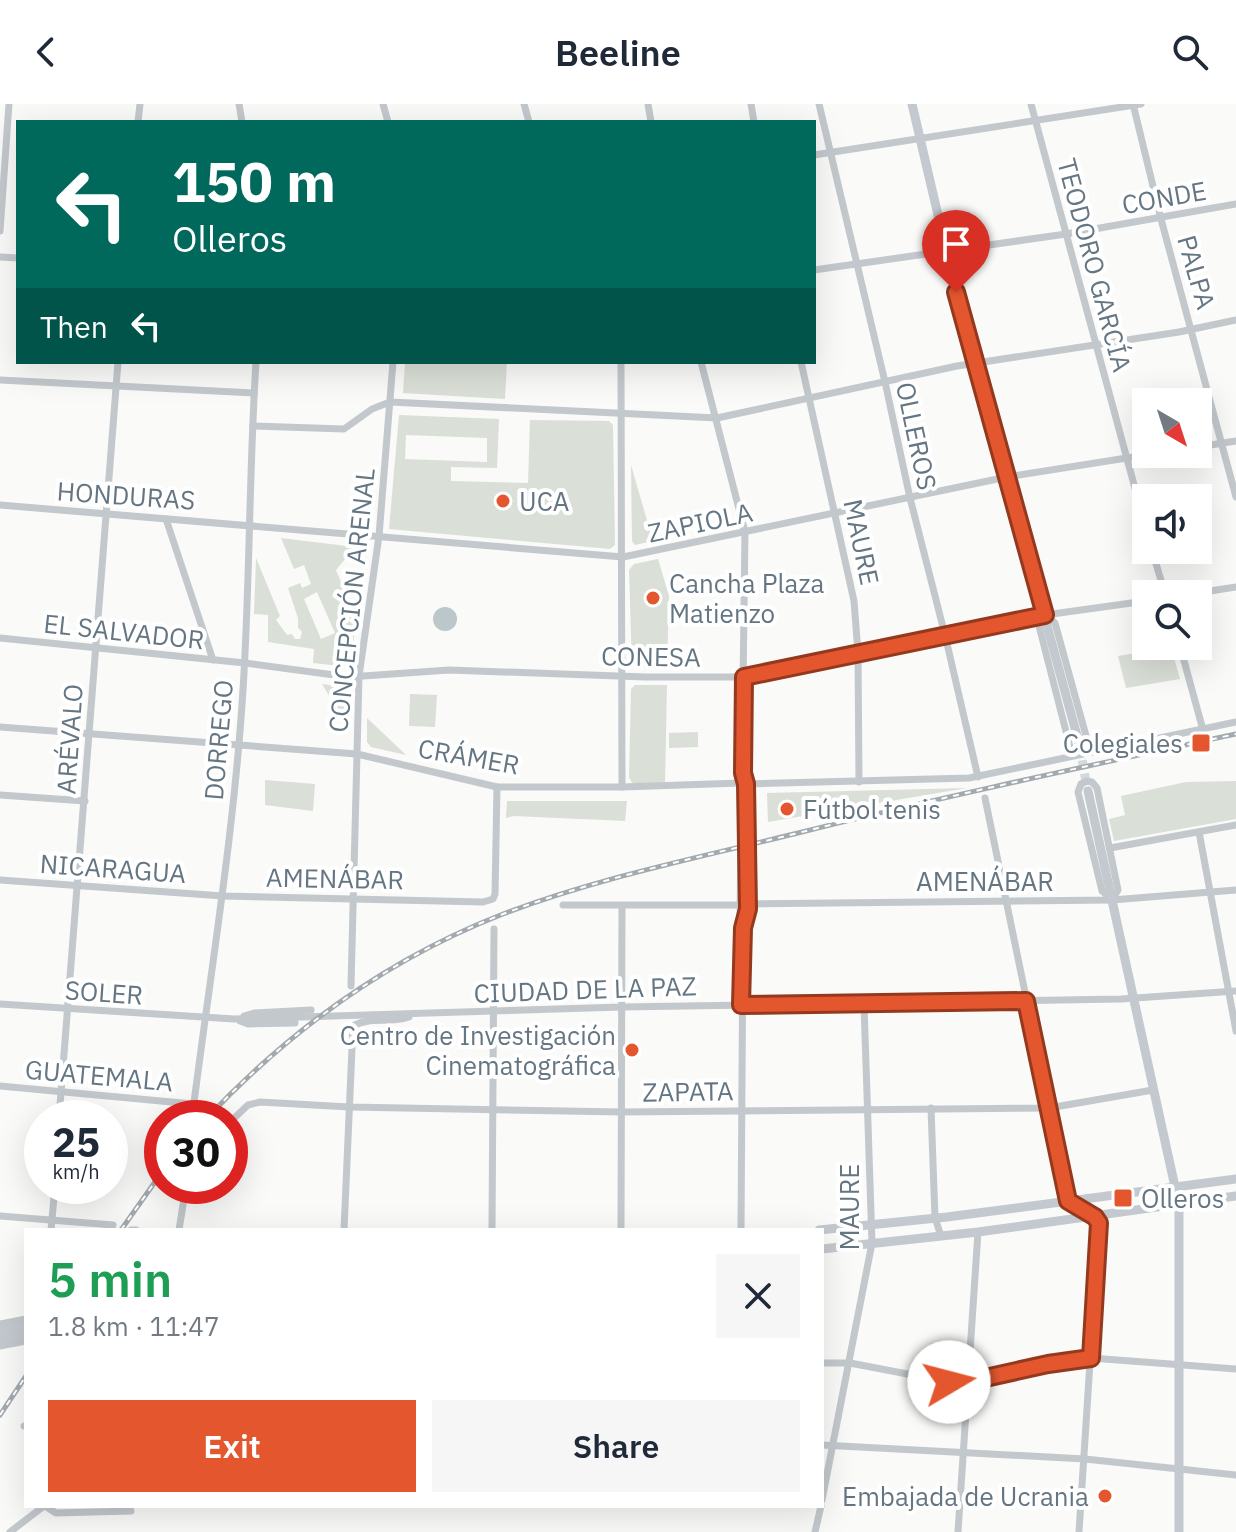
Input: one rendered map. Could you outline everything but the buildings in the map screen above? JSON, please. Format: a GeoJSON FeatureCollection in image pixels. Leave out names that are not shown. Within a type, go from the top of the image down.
{"type":"FeatureCollection","features":[{"type":"Feature","properties":{"kind":"main road"},"geometry":{"type":"LineString","coordinates":[[912,104],[946,252],[1045,615],[1073,749]]}},
{"type":"Feature","properties":{"kind":"main road"},"geometry":{"type":"LineString","coordinates":[[1088,791],[1179,1205],[1179,1532]]}},
{"type":"Feature","properties":{"kind":"main road"},"geometry":{"type":"LineString","coordinates":[[824,1230],[1236,1179]]}},
{"type":"Feature","properties":{"kind":"main road"},"geometry":{"type":"LineString","coordinates":[[824,1249],[978,1232],[1236,1196]]}},
{"type":"Feature","properties":{"kind":"main road"},"geometry":{"type":"LineString","coordinates":[[0,1331],[24,1326]]}},
{"type":"Feature","properties":{"kind":"main road"},"geometry":{"type":"LineString","coordinates":[[0,1339],[24,1334]]}},
{"type":"Feature","properties":{"kind":"street"},"geometry":{"type":"LineString","coordinates":[[0,231],[9,104]]}},
{"type":"Feature","properties":{"kind":"street","name":"OLLEROS"},"geometry":{"type":"LineString","coordinates":[[819,104],[978,777]]}},
{"type":"Feature","properties":{"kind":"street","name":"TEODORO GARCÍA"},"geometry":{"type":"LineString","coordinates":[[1031,104],[1133,484]]}},
{"type":"Feature","properties":{"kind":"street"},"geometry":{"type":"LineString","coordinates":[[816,155],[1136,104]]}},
{"type":"Feature","properties":{"kind":"street","name":"PALPA"},"geometry":{"type":"LineString","coordinates":[[1136,104],[1161,219],[1236,497]]}},
{"type":"Feature","properties":{"kind":"street","name":"CONDE"},"geometry":{"type":"LineString","coordinates":[[816,270],[1066,234],[1236,204]]}},
{"type":"Feature","properties":{"kind":"street"},"geometry":{"type":"LineString","coordinates":[[253,426],[344,429],[372,409],[390,402],[717,418],[976,362],[1192,330],[1236,320]]}},
{"type":"Feature","properties":{"kind":"street","name":"ARÉVALO"},"geometry":{"type":"LineString","coordinates":[[60,1100],[118,364]]}},
{"type":"Feature","properties":{"kind":"street","name":"DORREGO"},"geometry":{"type":"LineString","coordinates":[[194,1100],[223,896],[239,743],[245,663],[256,364]]}},
{"type":"Feature","properties":{"kind":"street","name":"CONCEPCIÓN ARENAL"},"geometry":{"type":"LineString","coordinates":[[351,986],[359,676],[379,536],[393,364]]}},
{"type":"Feature","properties":{"kind":"street"},"geometry":{"type":"LineString","coordinates":[[621,364],[622,787]]}},
{"type":"Feature","properties":{"kind":"street"},"geometry":{"type":"LineString","coordinates":[[702,364],[745,532],[741,1228]]}},
{"type":"Feature","properties":{"kind":"street","name":"MAURE"},"geometry":{"type":"LineString","coordinates":[[801,364],[854,601],[858,653],[859,782]]}},
{"type":"Feature","properties":{"kind":"street"},"geometry":{"type":"LineString","coordinates":[[0,380],[254,393]]}},
{"type":"Feature","properties":{"kind":"street"},"geometry":{"type":"LineString","coordinates":[[1212,444],[1236,441]]}},
{"type":"Feature","properties":{"kind":"street","name":"ZAPIOLA"},"geometry":{"type":"LineString","coordinates":[[250,524],[623,557],[1007,477],[1132,457]]}},
{"type":"Feature","properties":{"kind":"street","name":"HONDURAS"},"geometry":{"type":"LineString","coordinates":[[0,505],[250,524]]}},
{"type":"Feature","properties":{"kind":"street"},"geometry":{"type":"LineString","coordinates":[[166,519],[213,660]]}},
{"type":"Feature","properties":{"kind":"street"},"geometry":{"type":"LineString","coordinates":[[1212,591],[1236,587]]}},
{"type":"Feature","properties":{"kind":"street","name":"CONESA"},"geometry":{"type":"LineString","coordinates":[[245,663],[359,676],[449,670],[744,677],[1045,615],[1132,603]]}},
{"type":"Feature","properties":{"kind":"street","name":"EL SALVADOR"},"geometry":{"type":"LineString","coordinates":[[0,638],[245,663]]}},
{"type":"Feature","properties":{"kind":"street"},"geometry":{"type":"LineString","coordinates":[[1184,660],[1203,730]]}},
{"type":"Feature","properties":{"kind":"street","name":"CRÁMER"},"geometry":{"type":"LineString","coordinates":[[0,727],[357,754],[497,787],[622,787],[978,777],[1073,749],[1203,730],[1236,722]]}},
{"type":"Feature","properties":{"kind":"street"},"geometry":{"type":"LineString","coordinates":[[1087,781],[1097,788],[1110,848],[1118,890],[1112,900],[1102,891],[1078,792],[1081,784],[1087,781]]}},
{"type":"Feature","properties":{"kind":"street","name":"AMENÁBAR"},"geometry":{"type":"LineString","coordinates":[[223,896],[483,902],[493,899],[497,787]]}},
{"type":"Feature","properties":{"kind":"street"},"geometry":{"type":"LineString","coordinates":[[0,795],[85,801]]}},
{"type":"Feature","properties":{"kind":"street"},"geometry":{"type":"LineString","coordinates":[[985,798],[1068,1201],[1095,1217],[1099,1223],[1079,1532]]}},
{"type":"Feature","properties":{"kind":"street"},"geometry":{"type":"LineString","coordinates":[[1110,848],[1236,825]]}},
{"type":"Feature","properties":{"kind":"street"},"geometry":{"type":"LineString","coordinates":[[1199,832],[1232,991],[1236,1031]]}},
{"type":"Feature","properties":{"kind":"street"},"geometry":{"type":"LineString","coordinates":[[743,861],[741,893],[744,904]]}},
{"type":"Feature","properties":{"kind":"street","name":"NICARAGUA"},"geometry":{"type":"LineString","coordinates":[[0,880],[223,896]]}},
{"type":"Feature","properties":{"kind":"street","name":"AMENÁBAR"},"geometry":{"type":"LineString","coordinates":[[563,905],[1112,900],[1236,890]]}},
{"type":"Feature","properties":{"kind":"street"},"geometry":{"type":"LineString","coordinates":[[621,1228],[622,906]]}},
{"type":"Feature","properties":{"kind":"street"},"geometry":{"type":"LineString","coordinates":[[492,1228],[494,929]]}},
{"type":"Feature","properties":{"kind":"street","name":"CIUDAD DE LA PAZ"},"geometry":{"type":"LineString","coordinates":[[234,1019],[254,1013],[295,1012],[363,1021],[398,1020],[414,1014],[622,1007],[1134,999],[1232,991]]}},
{"type":"Feature","properties":{"kind":"street","name":"SOLER"},"geometry":{"type":"LineString","coordinates":[[0,1004],[206,1019]]}},
{"type":"Feature","properties":{"kind":"street","name":"MAURE"},"geometry":{"type":"LineString","coordinates":[[824,1491],[872,1243],[864,1005]]}},
{"type":"Feature","properties":{"kind":"street","name":"CIUDAD DE LA PAZ"},"geometry":{"type":"LineString","coordinates":[[206,1019],[308,1014]]}},
{"type":"Feature","properties":{"kind":"street","name":"CIUDAD DE LA PAZ"},"geometry":{"type":"LineString","coordinates":[[234,1019],[248,1024],[295,1023]]}},
{"type":"Feature","properties":{"kind":"street"},"geometry":{"type":"LineString","coordinates":[[344,1228],[354,1020]]}},
{"type":"Feature","properties":{"kind":"street","name":"GUATEMALA"},"geometry":{"type":"LineString","coordinates":[[0,1086],[152,1100]]}},
{"type":"Feature","properties":{"kind":"street","name":"ZAPATA"},"geometry":{"type":"LineString","coordinates":[[248,1105],[260,1102],[349,1107],[622,1112],[1049,1108],[1153,1090]]}},
{"type":"Feature","properties":{"kind":"street"},"geometry":{"type":"LineString","coordinates":[[931,1108],[935,1218],[941,1236]]}},
{"type":"Feature","properties":{"kind":"street"},"geometry":{"type":"LineString","coordinates":[[51,1228],[53,1204]]}},
{"type":"Feature","properties":{"kind":"street"},"geometry":{"type":"LineString","coordinates":[[179,1228],[183,1204]]}},
{"type":"Feature","properties":{"kind":"street"},"geometry":{"type":"LineString","coordinates":[[0,1216],[113,1225]]}},
{"type":"Feature","properties":{"kind":"street"},"geometry":{"type":"LineString","coordinates":[[958,1532],[978,1232]]}},
{"type":"Feature","properties":{"kind":"street"},"geometry":{"type":"LineString","coordinates":[[0,1324],[24,1319]]}},
{"type":"Feature","properties":{"kind":"street"},"geometry":{"type":"LineString","coordinates":[[0,1346],[24,1341]]}},
{"type":"Feature","properties":{"kind":"street"},"geometry":{"type":"LineString","coordinates":[[824,1363],[850,1363],[949,1382],[967,1382],[1091,1358],[1236,1369]]}},
{"type":"Feature","properties":{"kind":"street"},"geometry":{"type":"LineString","coordinates":[[824,1445],[1085,1459],[1236,1475]]}},
{"type":"Feature","properties":{"kind":"street"},"geometry":{"type":"LineString","coordinates":[[1,1532],[12,1529],[41,1508]]}},
{"type":"Feature","properties":{"kind":"street"},"geometry":{"type":"LineString","coordinates":[[47,1508],[56,1513],[131,1511]]}},
{"type":"Feature","properties":{"kind":"street","name":"MAURE"},"geometry":{"type":"LineString","coordinates":[[815,1532],[820,1508]]}},
{"type":"Feature","properties":{"kind":"shaded area"},"geometry":{"type":"Polygon","coordinates":[[[405,364],[507,364],[505,399],[403,393],[405,364]]]}},
{"type":"Feature","properties":{"kind":"shaded area","name":"UCA"},"geometry":{"type":"Polygon","coordinates":[[[399,415],[499,419],[497,468],[451,467],[451,481],[528,483],[530,420],[609,421],[613,425],[615,545],[610,549],[389,529],[399,415]],[[406,435],[405,459],[487,462],[487,438],[406,435]]]}},
{"type":"Feature","properties":{"kind":"shaded area"},"geometry":{"type":"Polygon","coordinates":[[[631,465],[653,541],[635,545],[632,541],[631,465]]]}},
{"type":"Feature","properties":{"kind":"shaded area"},"geometry":{"type":"Polygon","coordinates":[[[281,538],[355,547],[336,570],[348,598],[359,600],[350,667],[313,663],[314,649],[268,642],[268,615],[254,614],[256,558],[280,616],[276,620],[287,635],[292,634],[295,639],[300,639],[302,632],[298,628],[298,618],[288,588],[300,583],[302,588],[311,584],[304,565],[294,569],[281,538]],[[317,592],[304,599],[321,639],[335,633],[317,592]]]}},
{"type":"Feature","properties":{"kind":"shaded area"},"geometry":{"type":"Polygon","coordinates":[[[658,559],[669,596],[667,667],[632,667],[629,570],[634,564],[658,559]]]}},
{"type":"Feature","properties":{"kind":"shaded area"},"geometry":{"type":"Polygon","coordinates":[[[445,607],[456,614],[457,619],[450,630],[445,631],[434,624],[433,619],[440,608],[445,607]]]}},
{"type":"Feature","properties":{"kind":"shaded area"},"geometry":{"type":"Polygon","coordinates":[[[1132,654],[1132,660],[1175,660],[1180,679],[1126,688],[1118,656],[1132,654]]]}},
{"type":"Feature","properties":{"kind":"shaded area"},"geometry":{"type":"Polygon","coordinates":[[[322,684],[350,688],[350,721],[339,712],[322,684]]]}},
{"type":"Feature","properties":{"kind":"shaded area"},"geometry":{"type":"Polygon","coordinates":[[[635,685],[667,685],[665,783],[632,783],[629,777],[631,689],[635,685]]]}},
{"type":"Feature","properties":{"kind":"shaded area"},"geometry":{"type":"Polygon","coordinates":[[[410,694],[437,695],[435,727],[409,726],[410,694]]]}},
{"type":"Feature","properties":{"kind":"shaded area"},"geometry":{"type":"Polygon","coordinates":[[[367,718],[406,755],[371,747],[367,742],[367,718]]]}},
{"type":"Feature","properties":{"kind":"shaded area"},"geometry":{"type":"Polygon","coordinates":[[[698,732],[698,747],[669,748],[669,733],[698,732]]]}},
{"type":"Feature","properties":{"kind":"shaded area"},"geometry":{"type":"Polygon","coordinates":[[[265,780],[315,784],[313,811],[265,805],[265,780]]]}},
{"type":"Feature","properties":{"kind":"shaded area"},"geometry":{"type":"Polygon","coordinates":[[[1236,781],[1236,819],[1114,841],[1109,819],[1125,815],[1121,796],[1186,782],[1236,781]]]}},
{"type":"Feature","properties":{"kind":"shaded area"},"geometry":{"type":"Polygon","coordinates":[[[967,788],[768,822],[767,793],[967,788]]]}},
{"type":"Feature","properties":{"kind":"shaded area"},"geometry":{"type":"Polygon","coordinates":[[[507,801],[627,801],[625,821],[506,818],[507,801]]]}},
{"type":"Feature","properties":{"kind":"tunnel"},"geometry":{"type":"LineString","coordinates":[[1080,747],[1087,788]]}},
{"type":"Feature","properties":{"kind":"railway"},"geometry":{"type":"LineString","coordinates":[[225,1100],[272,1055],[344,1000],[421,952],[503,914],[611,879],[684,860],[1236,734]]}},
{"type":"Feature","properties":{"kind":"railway"},"geometry":{"type":"LineString","coordinates":[[122,1228],[144,1197]]}},
{"type":"Feature","properties":{"kind":"railway"},"geometry":{"type":"LineString","coordinates":[[0,1415],[24,1379]]}},
{"type":"Feature","properties":{"kind":"place","name":"UCA"},"geometry":{"type":"Point","coordinates":[503,501]}},
{"type":"Feature","properties":{"kind":"place","name":"Cancha Plaza Matienzo"},"geometry":{"type":"Point","coordinates":[653,598]}},
{"type":"Feature","properties":{"kind":"place","name":"Colegiales"},"geometry":{"type":"Point","coordinates":[1201,743]}},
{"type":"Feature","properties":{"kind":"place","name":"Fútbol tenis"},"geometry":{"type":"Point","coordinates":[787,809]}},
{"type":"Feature","properties":{"kind":"place","name":"Centro de Investigación Cinematográfica"},"geometry":{"type":"Point","coordinates":[632,1050]}},
{"type":"Feature","properties":{"kind":"place","name":"Olleros"},"geometry":{"type":"Point","coordinates":[1123,1198]}},
{"type":"Feature","properties":{"kind":"place","name":"Embajada de Ucrania"},"geometry":{"type":"Point","coordinates":[1105,1496]}},
{"type":"Feature","properties":{"kind":"route"},"geometry":{"type":"LineString","coordinates":[[949,1382],[967,1382],[1091,1358],[1099,1223],[1095,1217],[1068,1201],[1026,1001],[741,1005],[743,928],[748,909],[746,784],[743,773],[744,677],[1045,615],[956,292]]}}]}
